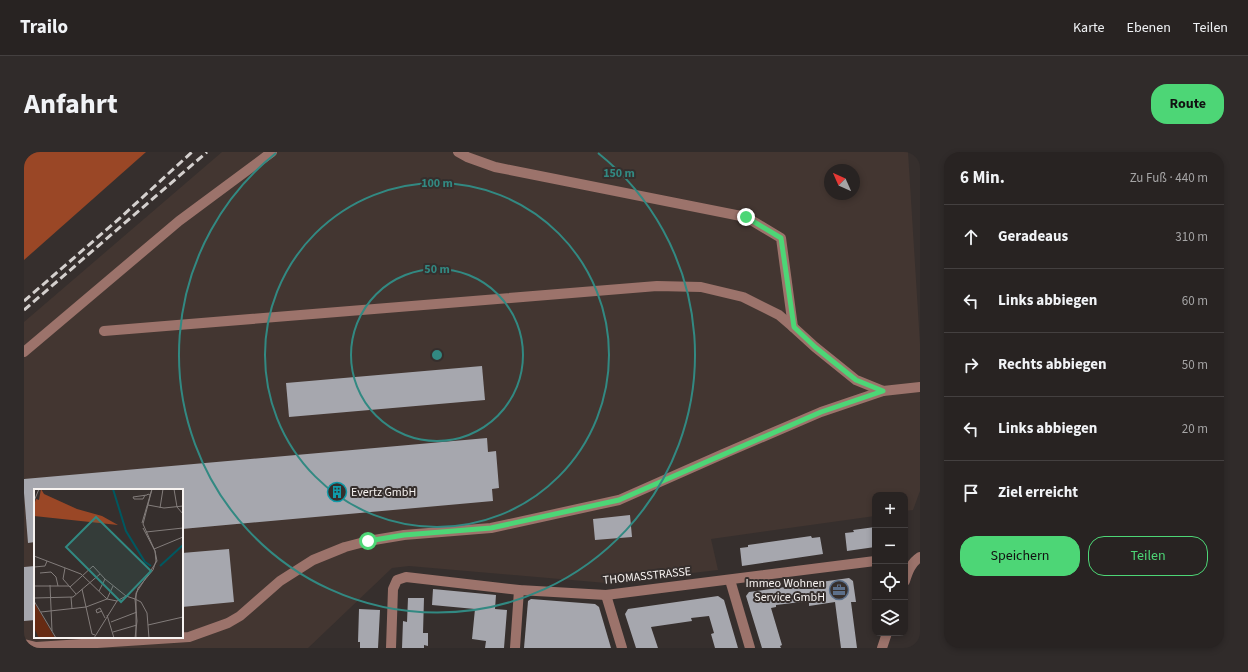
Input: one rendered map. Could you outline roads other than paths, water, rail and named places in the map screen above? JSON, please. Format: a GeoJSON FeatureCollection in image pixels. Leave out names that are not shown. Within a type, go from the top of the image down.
{"type":"FeatureCollection","features":[{"type":"Feature","properties":{"kind":"street"},"geometry":{"type":"LineString","coordinates":[[24,352],[179,221],[272,152]]}},
{"type":"Feature","properties":{"kind":"street"},"geometry":{"type":"LineString","coordinates":[[458,152],[467,157],[495,167],[746,217],[781,238],[794,327]]}},
{"type":"Feature","properties":{"kind":"street"},"geometry":{"type":"LineString","coordinates":[[104,331],[657,286],[700,287],[744,298],[779,315],[815,347],[856,380],[883,391]]}},
{"type":"Feature","properties":{"kind":"street"},"geometry":{"type":"LineString","coordinates":[[183,637],[189,637],[234,620],[280,581],[313,560],[345,547],[368,541],[404,535],[491,528],[619,500],[821,412],[883,391],[920,387]]}},
{"type":"Feature","properties":{"kind":"street"},"geometry":{"type":"LineString","coordinates":[[908,572],[913,558]]}},
{"type":"Feature","properties":{"kind":"street","name":"THOMASSTRASSE"},"geometry":{"type":"LineString","coordinates":[[391,648],[393,589],[397,580],[406,577],[519,590],[606,595],[872,561]]}},
{"type":"Feature","properties":{"kind":"street"},"geometry":{"type":"LineString","coordinates":[[730,580],[750,648]]}},
{"type":"Feature","properties":{"kind":"street"},"geometry":{"type":"LineString","coordinates":[[515,648],[519,590]]}},
{"type":"Feature","properties":{"kind":"street"},"geometry":{"type":"LineString","coordinates":[[606,595],[622,648]]}},
{"type":"Feature","properties":{"kind":"street"},"geometry":{"type":"LineString","coordinates":[[882,648],[886,636]]}},
{"type":"Feature","properties":{"kind":"street"},"geometry":{"type":"LineString","coordinates":[[24,644],[36,647],[174,638]]}},
{"type":"Feature","properties":{"kind":"railway"},"geometry":{"type":"LineString","coordinates":[[24,301],[120,218],[192,152]]}},
{"type":"Feature","properties":{"kind":"railway"},"geometry":{"type":"LineString","coordinates":[[24,310],[207,152]]}},
{"type":"Feature","properties":{"kind":"place","name":"Evertz GmbH"},"geometry":{"type":"Point","coordinates":[337,492]}},
{"type":"Feature","properties":{"kind":"place","name":"Immeo Wohnen Service GmbH"},"geometry":{"type":"Point","coordinates":[839,590]}}]}
